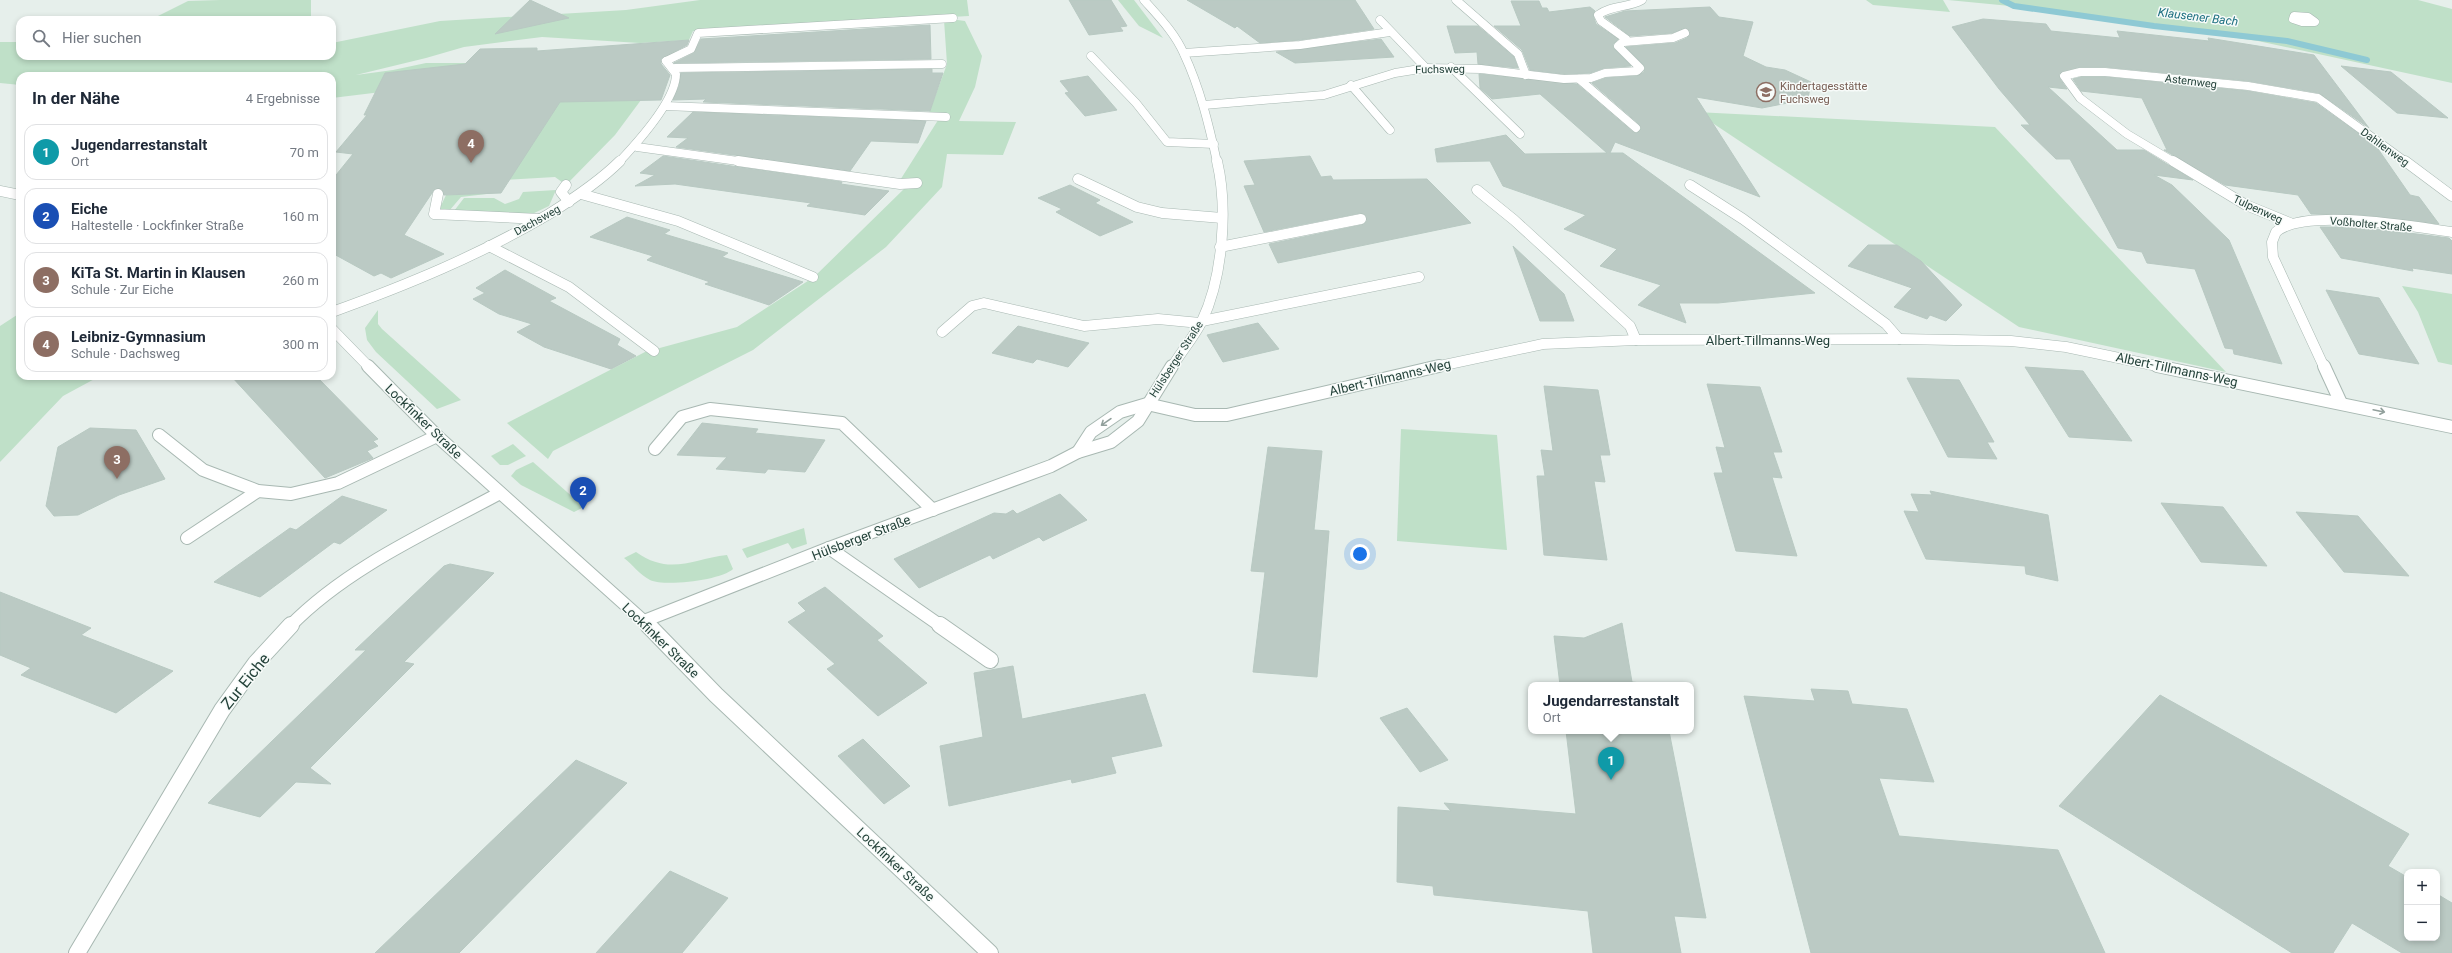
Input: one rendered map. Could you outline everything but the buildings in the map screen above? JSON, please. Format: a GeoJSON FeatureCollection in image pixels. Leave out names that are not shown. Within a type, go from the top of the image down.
{"type":"FeatureCollection","features":[{"type":"Feature","properties":{"kind":"street","name":"Hülsberger Straße"},"geometry":{"type":"LineString","coordinates":[[644,621],[829,548],[1051,466],[1078,452],[1111,442],[1138,421],[1147,404],[1201,322],[1213,290],[1221,257],[1220,247],[1222,218],[1218,166],[1204,105],[1184,53],[1166,26],[1144,0]]}},
{"type":"Feature","properties":{"kind":"street"},"geometry":{"type":"LineString","coordinates":[[1456,0],[1518,54],[1526,75]]}},
{"type":"Feature","properties":{"kind":"street","name":"Fuchsweg"},"geometry":{"type":"LineString","coordinates":[[1204,105],[1303,98],[1324,95],[1395,73],[1426,68],[1451,67],[1579,79],[1591,78],[1605,72],[1637,71],[1640,68],[1618,46],[1626,39],[1601,21],[1598,15],[1609,8],[1628,6],[1642,0]]}},
{"type":"Feature","properties":{"kind":"street"},"geometry":{"type":"LineString","coordinates":[[942,64],[675,68],[666,61],[691,49],[698,33],[953,18]]}},
{"type":"Feature","properties":{"kind":"street"},"geometry":{"type":"LineString","coordinates":[[1380,20],[1426,68]]}},
{"type":"Feature","properties":{"kind":"street"},"geometry":{"type":"LineString","coordinates":[[1184,53],[1300,45],[1390,32]]}},
{"type":"Feature","properties":{"kind":"street"},"geometry":{"type":"LineString","coordinates":[[1624,42],[1673,38],[1686,33]]}},
{"type":"Feature","properties":{"kind":"street"},"geometry":{"type":"LineString","coordinates":[[1091,56],[1136,102],[1167,142],[1214,144]]}},
{"type":"Feature","properties":{"kind":"street"},"geometry":{"type":"LineString","coordinates":[[1451,67],[1520,134]]}},
{"type":"Feature","properties":{"kind":"street","name":"Dachsweg"},"geometry":{"type":"LineString","coordinates":[[336,311],[374,298],[489,246],[540,219],[581,194],[611,172],[637,147],[654,125],[665,106],[677,75],[675,68]]}},
{"type":"Feature","properties":{"kind":"street","name":"Asternweg"},"geometry":{"type":"LineString","coordinates":[[2064,76],[2074,72],[2146,76],[2292,92],[2318,98]]}},
{"type":"Feature","properties":{"kind":"street","name":"Tulpenweg"},"geometry":{"type":"LineString","coordinates":[[2064,76],[2080,98],[2127,134],[2246,205],[2290,223]]}},
{"type":"Feature","properties":{"kind":"street"},"geometry":{"type":"LineString","coordinates":[[1579,79],[1636,128]]}},
{"type":"Feature","properties":{"kind":"street"},"geometry":{"type":"LineString","coordinates":[[1351,86],[1390,130]]}},
{"type":"Feature","properties":{"kind":"street","name":"Dahlienweg"},"geometry":{"type":"LineString","coordinates":[[2318,98],[2452,196]]}},
{"type":"Feature","properties":{"kind":"street"},"geometry":{"type":"LineString","coordinates":[[665,106],[946,117]]}},
{"type":"Feature","properties":{"kind":"street"},"geometry":{"type":"LineString","coordinates":[[637,147],[900,184],[918,182]]}},
{"type":"Feature","properties":{"kind":"street"},"geometry":{"type":"LineString","coordinates":[[1078,178],[1137,207],[1162,213],[1222,218]]}},
{"type":"Feature","properties":{"kind":"street"},"geometry":{"type":"LineString","coordinates":[[566,185],[561,192],[569,202]]}},
{"type":"Feature","properties":{"kind":"street"},"geometry":{"type":"LineString","coordinates":[[1690,185],[1743,219],[1886,324],[1899,339]]}},
{"type":"Feature","properties":{"kind":"street"},"geometry":{"type":"LineString","coordinates":[[1477,190],[1514,220],[1630,326],[1636,340]]}},
{"type":"Feature","properties":{"kind":"street"},"geometry":{"type":"LineString","coordinates":[[0,191],[16,194]]}},
{"type":"Feature","properties":{"kind":"street"},"geometry":{"type":"LineString","coordinates":[[438,194],[434,214],[540,219]]}},
{"type":"Feature","properties":{"kind":"street"},"geometry":{"type":"LineString","coordinates":[[581,194],[678,221],[813,276]]}},
{"type":"Feature","properties":{"kind":"street"},"geometry":{"type":"LineString","coordinates":[[1220,247],[1361,218]]}},
{"type":"Feature","properties":{"kind":"street","name":"Voßholter Straße"},"geometry":{"type":"LineString","coordinates":[[2290,223],[2314,220],[2345,221],[2452,232]]}},
{"type":"Feature","properties":{"kind":"street","name":"Tulpenweg"},"geometry":{"type":"LineString","coordinates":[[2290,223],[2278,229],[2271,240],[2273,257],[2341,403]]}},
{"type":"Feature","properties":{"kind":"street"},"geometry":{"type":"LineString","coordinates":[[489,246],[569,287],[654,351]]}},
{"type":"Feature","properties":{"kind":"street"},"geometry":{"type":"LineString","coordinates":[[942,332],[972,306],[984,303],[1084,326],[1158,319],[1201,322],[1419,277]]}},
{"type":"Feature","properties":{"kind":"street","name":"Lockfinker Straße"},"geometry":{"type":"LineString","coordinates":[[336,333],[437,436],[644,621],[716,695],[990,953]]}},
{"type":"Feature","properties":{"kind":"street","name":"Albert-Tillmanns-Weg"},"geometry":{"type":"LineString","coordinates":[[1147,404],[1195,415],[1227,415],[1521,347],[1636,340],[1899,339],[2011,341],[2054,346],[2341,403],[2452,427]]}},
{"type":"Feature","properties":{"kind":"street","name":"Hülsberger Straße"},"geometry":{"type":"LineString","coordinates":[[1078,452],[1091,432],[1109,419],[1120,412],[1147,404]]}},
{"type":"Feature","properties":{"kind":"street"},"geometry":{"type":"LineString","coordinates":[[655,449],[682,417],[710,409],[842,423],[933,510]]}},
{"type":"Feature","properties":{"kind":"street"},"geometry":{"type":"LineString","coordinates":[[159,435],[203,470],[258,491],[291,494],[338,482],[437,436]]}},
{"type":"Feature","properties":{"kind":"street"},"geometry":{"type":"LineString","coordinates":[[187,538],[258,491]]}},
{"type":"Feature","properties":{"kind":"street","name":"Zur Eiche"},"geometry":{"type":"LineString","coordinates":[[77,953],[132,864],[216,716],[244,679],[296,621],[349,578],[405,544],[500,493]]}},
{"type":"Feature","properties":{"kind":"street"},"geometry":{"type":"LineString","coordinates":[[829,548],[990,660]]}},
{"type":"Feature","properties":{"kind":"green space"},"geometry":{"type":"Polygon","coordinates":[[[311,0],[311,16],[158,16],[188,1],[311,0]]]}},
{"type":"Feature","properties":{"kind":"green space"},"geometry":{"type":"Polygon","coordinates":[[[700,0],[967,0],[969,16],[693,31],[689,40],[640,43],[542,37],[464,47],[356,75],[393,70],[426,63],[466,63],[432,95],[406,89],[336,98],[336,72],[16,72],[16,85],[0,83],[0,42],[16,42],[16,60],[336,60],[336,42],[440,21],[626,10],[700,0]]]}},
{"type":"Feature","properties":{"kind":"green space"},"geometry":{"type":"Polygon","coordinates":[[[1118,0],[1134,0],[1163,38],[1139,26],[1118,0]]]}},
{"type":"Feature","properties":{"kind":"green space"},"geometry":{"type":"Polygon","coordinates":[[[1866,0],[1943,0],[1950,12],[1873,5],[1866,0]]]}},
{"type":"Feature","properties":{"kind":"green space"},"geometry":{"type":"Polygon","coordinates":[[[1948,0],[2418,0],[2452,9],[2452,83],[2258,41],[2010,6],[1948,0]]]}},
{"type":"Feature","properties":{"kind":"green space"},"geometry":{"type":"Polygon","coordinates":[[[950,19],[965,21],[982,56],[975,87],[959,121],[1016,122],[1003,155],[947,154],[942,187],[886,247],[753,350],[553,451],[548,459],[507,423],[645,352],[737,327],[814,277],[906,187],[897,185],[940,117],[928,116],[947,64],[944,20],[950,19]]]}},
{"type":"Feature","properties":{"kind":"green space"},"geometry":{"type":"Polygon","coordinates":[[[538,93],[641,100],[615,135],[566,185],[555,177],[473,182],[509,140],[536,138],[552,114],[538,93]]]}},
{"type":"Feature","properties":{"kind":"green space"},"geometry":{"type":"Polygon","coordinates":[[[1696,112],[1995,127],[2226,372],[2019,327],[1696,112]]]}},
{"type":"Feature","properties":{"kind":"green space"},"geometry":{"type":"Polygon","coordinates":[[[556,190],[549,206],[530,215],[454,211],[464,198],[494,198],[505,204],[519,199],[523,192],[556,190]]]}},
{"type":"Feature","properties":{"kind":"green space"},"geometry":{"type":"Polygon","coordinates":[[[495,193],[461,197],[449,211],[439,210],[446,195],[495,193]]]}},
{"type":"Feature","properties":{"kind":"green space"},"geometry":{"type":"Polygon","coordinates":[[[2402,286],[2452,294],[2452,365],[2438,362],[2418,312],[2402,286]]]}},
{"type":"Feature","properties":{"kind":"green space"},"geometry":{"type":"Polygon","coordinates":[[[378,310],[378,324],[382,329],[461,400],[437,409],[376,352],[367,340],[365,328],[378,310]]]}},
{"type":"Feature","properties":{"kind":"green space"},"geometry":{"type":"Polygon","coordinates":[[[16,316],[16,380],[93,380],[63,396],[0,462],[0,326],[16,316]]]}},
{"type":"Feature","properties":{"kind":"green space"},"geometry":{"type":"Polygon","coordinates":[[[1401,429],[1497,435],[1507,550],[1397,541],[1401,429]]]}},
{"type":"Feature","properties":{"kind":"green space"},"geometry":{"type":"Polygon","coordinates":[[[513,444],[526,456],[508,465],[500,465],[491,456],[513,444]]]}},
{"type":"Feature","properties":{"kind":"green space"},"geometry":{"type":"Polygon","coordinates":[[[533,462],[584,507],[574,512],[521,485],[511,476],[516,470],[533,462]]]}},
{"type":"Feature","properties":{"kind":"green space"},"geometry":{"type":"Polygon","coordinates":[[[804,528],[807,544],[792,549],[788,543],[747,558],[742,549],[804,528]]]}},
{"type":"Feature","properties":{"kind":"green space"},"geometry":{"type":"Polygon","coordinates":[[[636,552],[648,559],[671,565],[727,555],[733,569],[727,573],[706,579],[668,583],[657,582],[646,578],[624,558],[636,552]]]}},
{"type":"Feature","properties":{"kind":"waterway","name":"Klausener Bach"},"geometry":{"type":"LineString","coordinates":[[2002,0],[2014,6],[2154,26],[2287,41],[2367,60]]}},
{"type":"Feature","properties":{"kind":"place","name":"Kindertagesstätte Fuchsweg"},"geometry":{"type":"Point","coordinates":[1766,92]}},
{"type":"Feature","properties":{"kind":"place","name":"Leibniz-Gymnasium"},"geometry":{"type":"Point","coordinates":[471,163]}},
{"type":"Feature","properties":{"kind":"place","name":"KiTa St. Martin in Klausen"},"geometry":{"type":"Point","coordinates":[117,479]}},
{"type":"Feature","properties":{"kind":"place","name":"Eiche"},"geometry":{"type":"Point","coordinates":[583,510]}},
{"type":"Feature","properties":{"kind":"place","name":"Jugendarrestanstalt"},"geometry":{"type":"Point","coordinates":[1611,780]}}]}
